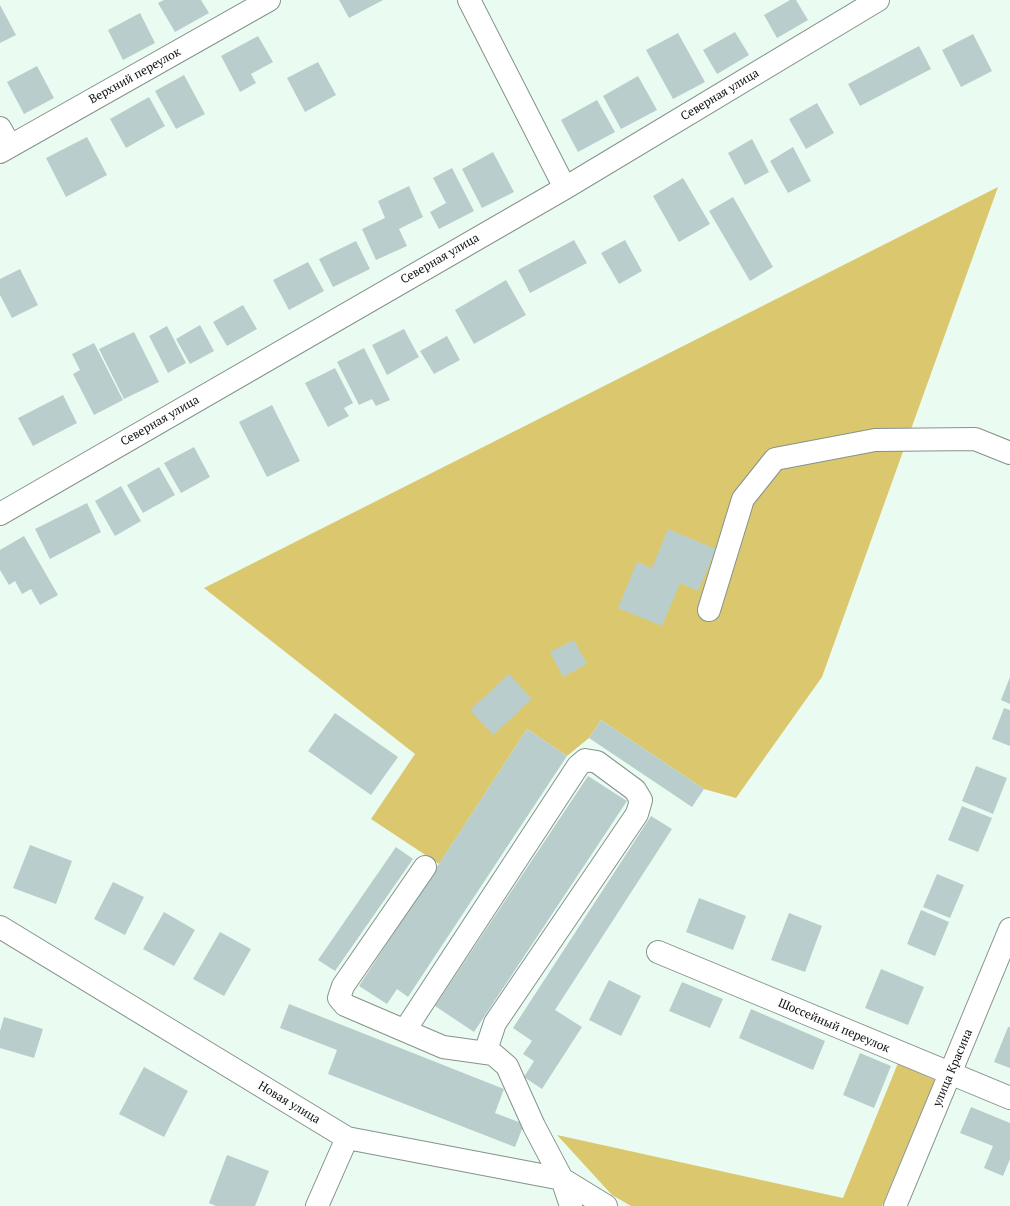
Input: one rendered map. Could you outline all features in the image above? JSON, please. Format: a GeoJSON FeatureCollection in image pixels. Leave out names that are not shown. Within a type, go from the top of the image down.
{"type":"FeatureCollection","features":[{"type":"Feature","properties":{"kind":"street","name":"Верхний переулок"},"geometry":{"type":"LineString","coordinates":[[3,142],[269,0]]}},
{"type":"Feature","properties":{"kind":"street"},"geometry":{"type":"LineString","coordinates":[[469,0],[565,188]]}},
{"type":"Feature","properties":{"kind":"street","name":"Северная улица"},"geometry":{"type":"LineString","coordinates":[[0,514],[565,188],[878,0]]}},
{"type":"Feature","properties":{"kind":"street"},"geometry":{"type":"LineString","coordinates":[[708,610],[743,499],[775,459],[875,440],[975,439],[1010,453]]}},
{"type":"Feature","properties":{"kind":"street"},"geometry":{"type":"LineString","coordinates":[[405,1030],[578,766],[585,760],[597,762],[635,790],[641,800],[638,814],[496,1023],[485,1053]]}},
{"type":"Feature","properties":{"kind":"street"},"geometry":{"type":"LineString","coordinates":[[426,867],[343,986],[339,998],[345,1005],[443,1047],[493,1054],[507,1066],[534,1126],[562,1179],[571,1206]]}},
{"type":"Feature","properties":{"kind":"street","name":"Новая улица"},"geometry":{"type":"LineString","coordinates":[[0,927],[347,1138],[562,1179],[606,1206]]}},
{"type":"Feature","properties":{"kind":"street","name":"улица Красина"},"geometry":{"type":"LineString","coordinates":[[895,1206],[1010,929]]}},
{"type":"Feature","properties":{"kind":"street","name":"Шоссейный переулок"},"geometry":{"type":"LineString","coordinates":[[658,952],[1010,1098]]}},
{"type":"Feature","properties":{"kind":"street"},"geometry":{"type":"LineString","coordinates":[[317,1206],[347,1138]]}},
{"type":"Feature","properties":{"kind":"shaded area"},"geometry":{"type":"Polygon","coordinates":[[[998,187],[822,677],[736,798],[704,789],[601,720],[589,738],[567,756],[527,729],[439,864],[371,819],[415,754],[204,588],[998,187]]]}},
{"type":"Feature","properties":{"kind":"shaded area"},"geometry":{"type":"Polygon","coordinates":[[[898,1063],[935,1080],[882,1206],[631,1206],[612,1195],[557,1135],[843,1198],[898,1063]]]}},
{"type":"Feature","properties":{"kind":"building"},"geometry":{"type":"Polygon","coordinates":[[[164,0],[201,0],[209,13],[175,32],[158,3],[164,0]]]}},
{"type":"Feature","properties":{"kind":"building"},"geometry":{"type":"Polygon","coordinates":[[[339,0],[383,0],[349,18],[339,0]]]}},
{"type":"Feature","properties":{"kind":"building"},"geometry":{"type":"Polygon","coordinates":[[[790,0],[796,0],[808,20],[777,38],[764,15],[790,0]]]}},
{"type":"Feature","properties":{"kind":"building"},"geometry":{"type":"Polygon","coordinates":[[[0,5],[16,35],[0,43],[0,5]]]}},
{"type":"Feature","properties":{"kind":"building"},"geometry":{"type":"Polygon","coordinates":[[[140,13],[155,43],[123,60],[108,30],[140,13]]]}},
{"type":"Feature","properties":{"kind":"building"},"geometry":{"type":"Polygon","coordinates":[[[735,32],[749,55],[717,74],[703,50],[735,32]]]}},
{"type":"Feature","properties":{"kind":"building"},"geometry":{"type":"Polygon","coordinates":[[[678,33],[705,82],[673,99],[646,50],[678,33]]]}},
{"type":"Feature","properties":{"kind":"building"},"geometry":{"type":"Polygon","coordinates":[[[973,34],[992,71],[961,87],[942,50],[973,34]]]}},
{"type":"Feature","properties":{"kind":"building"},"geometry":{"type":"Polygon","coordinates":[[[258,36],[273,62],[251,74],[256,83],[240,92],[221,56],[258,36]]]}},
{"type":"Feature","properties":{"kind":"building"},"geometry":{"type":"Polygon","coordinates":[[[919,46],[931,69],[860,106],[848,84],[919,46]]]}},
{"type":"Feature","properties":{"kind":"building"},"geometry":{"type":"Polygon","coordinates":[[[318,62],[336,95],[305,112],[287,78],[318,62]]]}},
{"type":"Feature","properties":{"kind":"building"},"geometry":{"type":"Polygon","coordinates":[[[37,66],[54,98],[24,114],[7,82],[37,66]]]}},
{"type":"Feature","properties":{"kind":"building"},"geometry":{"type":"Polygon","coordinates":[[[184,75],[205,114],[176,129],[155,91],[184,75]]]}},
{"type":"Feature","properties":{"kind":"building"},"geometry":{"type":"Polygon","coordinates":[[[638,76],[657,110],[621,129],[603,96],[638,76]]]}},
{"type":"Feature","properties":{"kind":"building"},"geometry":{"type":"Polygon","coordinates":[[[149,97],[165,126],[126,148],[110,119],[149,97]]]}},
{"type":"Feature","properties":{"kind":"building"},"geometry":{"type":"Polygon","coordinates":[[[597,100],[615,132],[578,152],[561,120],[597,100]]]}},
{"type":"Feature","properties":{"kind":"building"},"geometry":{"type":"Polygon","coordinates":[[[817,103],[834,133],[806,149],[789,119],[817,103]]]}},
{"type":"Feature","properties":{"kind":"building"},"geometry":{"type":"Polygon","coordinates":[[[87,137],[107,175],[66,197],[46,158],[87,137]]]}},
{"type":"Feature","properties":{"kind":"building"},"geometry":{"type":"Polygon","coordinates":[[[752,139],[769,172],[745,185],[728,153],[752,139]]]}},
{"type":"Feature","properties":{"kind":"building"},"geometry":{"type":"Polygon","coordinates":[[[793,147],[811,181],[788,193],[770,161],[793,147]]]}},
{"type":"Feature","properties":{"kind":"building"},"geometry":{"type":"Polygon","coordinates":[[[493,152],[514,192],[482,208],[462,169],[493,152]]]}},
{"type":"Feature","properties":{"kind":"building"},"geometry":{"type":"Polygon","coordinates":[[[452,168],[474,211],[439,229],[430,212],[446,203],[433,178],[452,168]]]}},
{"type":"Feature","properties":{"kind":"building"},"geometry":{"type":"Polygon","coordinates":[[[683,178],[710,224],[679,242],[653,196],[683,178]]]}},
{"type":"Feature","properties":{"kind":"building"},"geometry":{"type":"Polygon","coordinates":[[[409,186],[423,217],[399,229],[407,246],[376,260],[362,229],[385,218],[378,201],[409,186]]]}},
{"type":"Feature","properties":{"kind":"building"},"geometry":{"type":"Polygon","coordinates":[[[733,197],[773,267],[750,281],[709,211],[733,197]]]}},
{"type":"Feature","properties":{"kind":"building"},"geometry":{"type":"Polygon","coordinates":[[[574,240],[587,263],[530,293],[518,270],[574,240]]]}},
{"type":"Feature","properties":{"kind":"building"},"geometry":{"type":"Polygon","coordinates":[[[625,240],[642,271],[619,284],[601,253],[625,240]]]}},
{"type":"Feature","properties":{"kind":"building"},"geometry":{"type":"Polygon","coordinates":[[[356,241],[370,269],[333,287],[319,259],[356,241]]]}},
{"type":"Feature","properties":{"kind":"building"},"geometry":{"type":"Polygon","coordinates":[[[308,262],[324,291],[289,310],[273,280],[308,262]]]}},
{"type":"Feature","properties":{"kind":"building"},"geometry":{"type":"Polygon","coordinates":[[[20,269],[38,305],[12,318],[0,295],[0,279],[20,269]]]}},
{"type":"Feature","properties":{"kind":"building"},"geometry":{"type":"Polygon","coordinates":[[[506,280],[526,315],[474,344],[455,310],[506,280]]]}},
{"type":"Feature","properties":{"kind":"building"},"geometry":{"type":"Polygon","coordinates":[[[243,305],[257,329],[227,346],[213,322],[243,305]]]}},
{"type":"Feature","properties":{"kind":"building"},"geometry":{"type":"Polygon","coordinates":[[[200,325],[214,351],[190,364],[176,339],[200,325]]]}},
{"type":"Feature","properties":{"kind":"building"},"geometry":{"type":"Polygon","coordinates":[[[167,326],[186,363],[168,373],[149,336],[167,326]]]}},
{"type":"Feature","properties":{"kind":"building"},"geometry":{"type":"Polygon","coordinates":[[[404,329],[419,357],[387,375],[372,345],[404,329]]]}},
{"type":"Feature","properties":{"kind":"building"},"geometry":{"type":"Polygon","coordinates":[[[134,332],[159,382],[124,399],[99,349],[134,332]]]}},
{"type":"Feature","properties":{"kind":"building"},"geometry":{"type":"Polygon","coordinates":[[[447,336],[460,360],[434,374],[420,351],[447,336]]]}},
{"type":"Feature","properties":{"kind":"building"},"geometry":{"type":"Polygon","coordinates":[[[94,343],[123,400],[94,415],[73,374],[80,370],[72,354],[94,343]]]}},
{"type":"Feature","properties":{"kind":"building"},"geometry":{"type":"Polygon","coordinates":[[[364,348],[390,400],[376,406],[372,399],[359,405],[337,362],[364,348]]]}},
{"type":"Feature","properties":{"kind":"building"},"geometry":{"type":"Polygon","coordinates":[[[335,368],[353,403],[344,408],[349,416],[328,427],[305,383],[335,368]]]}},
{"type":"Feature","properties":{"kind":"building"},"geometry":{"type":"Polygon","coordinates":[[[63,395],[77,423],[33,446],[18,418],[63,395]]]}},
{"type":"Feature","properties":{"kind":"building"},"geometry":{"type":"Polygon","coordinates":[[[272,405],[300,461],[267,477],[239,422],[272,405]]]}},
{"type":"Feature","properties":{"kind":"building"},"geometry":{"type":"Polygon","coordinates":[[[194,447],[210,477],[181,493],[164,463],[194,447]]]}},
{"type":"Feature","properties":{"kind":"building"},"geometry":{"type":"Polygon","coordinates":[[[159,467],[175,495],[143,513],[127,485],[159,467]]]}},
{"type":"Feature","properties":{"kind":"building"},"geometry":{"type":"Polygon","coordinates":[[[121,486],[141,521],[115,536],[95,501],[121,486]]]}},
{"type":"Feature","properties":{"kind":"building"},"geometry":{"type":"Polygon","coordinates":[[[87,503],[101,532],[50,559],[35,529],[87,503]]]}},
{"type":"Feature","properties":{"kind":"building"},"geometry":{"type":"Polygon","coordinates":[[[668,529],[716,549],[698,591],[680,583],[662,626],[618,608],[637,562],[652,568],[668,529]]]}},
{"type":"Feature","properties":{"kind":"building"},"geometry":{"type":"Polygon","coordinates":[[[24,536],[58,595],[40,605],[31,589],[22,594],[15,581],[9,585],[0,570],[0,550],[24,536]]]}},
{"type":"Feature","properties":{"kind":"building"},"geometry":{"type":"Polygon","coordinates":[[[574,640],[587,664],[563,677],[550,652],[574,640]]]}},
{"type":"Feature","properties":{"kind":"building"},"geometry":{"type":"Polygon","coordinates":[[[509,674],[532,699],[493,735],[470,710],[509,674]]]}},
{"type":"Feature","properties":{"kind":"building"},"geometry":{"type":"Polygon","coordinates":[[[1010,677],[1010,704],[1001,700],[1010,677]]]}},
{"type":"Feature","properties":{"kind":"building"},"geometry":{"type":"Polygon","coordinates":[[[1004,708],[1010,710],[1010,746],[992,739],[1004,708]]]}},
{"type":"Feature","properties":{"kind":"building"},"geometry":{"type":"Polygon","coordinates":[[[335,713],[398,757],[371,795],[308,751],[335,713]]]}},
{"type":"Feature","properties":{"kind":"building"},"geometry":{"type":"Polygon","coordinates":[[[601,720],[704,789],[692,807],[589,738],[601,720]]]}},
{"type":"Feature","properties":{"kind":"building"},"geometry":{"type":"Polygon","coordinates":[[[527,729],[567,756],[408,997],[397,989],[387,1004],[359,986],[527,729]]]}},
{"type":"Feature","properties":{"kind":"building"},"geometry":{"type":"Polygon","coordinates":[[[976,766],[1007,778],[993,814],[962,801],[976,766]]]}},
{"type":"Feature","properties":{"kind":"building"},"geometry":{"type":"Polygon","coordinates":[[[588,776],[627,801],[474,1032],[435,1006],[588,776]]]}},
{"type":"Feature","properties":{"kind":"building"},"geometry":{"type":"Polygon","coordinates":[[[962,806],[992,818],[978,852],[948,840],[962,806]]]}},
{"type":"Feature","properties":{"kind":"building"},"geometry":{"type":"Polygon","coordinates":[[[651,816],[672,829],[555,1010],[582,1027],[542,1089],[524,1077],[534,1061],[523,1054],[532,1041],[513,1028],[651,816]]]}},
{"type":"Feature","properties":{"kind":"building"},"geometry":{"type":"Polygon","coordinates":[[[30,845],[72,861],[56,904],[13,888],[30,845]]]}},
{"type":"Feature","properties":{"kind":"building"},"geometry":{"type":"Polygon","coordinates":[[[396,847],[413,859],[335,971],[318,960],[396,847]]]}},
{"type":"Feature","properties":{"kind":"building"},"geometry":{"type":"Polygon","coordinates":[[[937,874],[964,885],[950,918],[923,907],[937,874]]]}},
{"type":"Feature","properties":{"kind":"building"},"geometry":{"type":"Polygon","coordinates":[[[113,882],[144,897],[125,935],[94,919],[113,882]]]}},
{"type":"Feature","properties":{"kind":"building"},"geometry":{"type":"Polygon","coordinates":[[[699,898],[746,916],[733,950],[686,932],[699,898]]]}},
{"type":"Feature","properties":{"kind":"building"},"geometry":{"type":"Polygon","coordinates":[[[921,910],[949,922],[935,956],[907,944],[921,910]]]}},
{"type":"Feature","properties":{"kind":"building"},"geometry":{"type":"Polygon","coordinates":[[[164,912],[195,930],[174,966],[143,949],[164,912]]]}},
{"type":"Feature","properties":{"kind":"building"},"geometry":{"type":"Polygon","coordinates":[[[789,913],[822,926],[805,972],[771,960],[789,913]]]}},
{"type":"Feature","properties":{"kind":"building"},"geometry":{"type":"Polygon","coordinates":[[[220,932],[251,949],[224,996],[193,979],[220,932]]]}},
{"type":"Feature","properties":{"kind":"building"},"geometry":{"type":"Polygon","coordinates":[[[881,969],[924,987],[908,1025],[865,1008],[881,969]]]}},
{"type":"Feature","properties":{"kind":"building"},"geometry":{"type":"Polygon","coordinates":[[[609,980],[641,996],[621,1036],[589,1020],[609,980]]]}},
{"type":"Feature","properties":{"kind":"building"},"geometry":{"type":"Polygon","coordinates":[[[682,982],[723,999],[710,1028],[669,1011],[682,982]]]}},
{"type":"Feature","properties":{"kind":"building"},"geometry":{"type":"Polygon","coordinates":[[[289,1004],[504,1089],[495,1113],[524,1124],[515,1147],[328,1074],[337,1050],[280,1028],[289,1004]]]}},
{"type":"Feature","properties":{"kind":"building"},"geometry":{"type":"Polygon","coordinates":[[[751,1009],[825,1041],[813,1070],[739,1038],[751,1009]]]}},
{"type":"Feature","properties":{"kind":"building"},"geometry":{"type":"Polygon","coordinates":[[[4,1017],[43,1029],[34,1058],[0,1048],[0,1031],[4,1017]]]}},
{"type":"Feature","properties":{"kind":"building"},"geometry":{"type":"Polygon","coordinates":[[[1008,1027],[1010,1027],[1010,1068],[994,1062],[1008,1027]]]}},
{"type":"Feature","properties":{"kind":"building"},"geometry":{"type":"Polygon","coordinates":[[[860,1053],[891,1066],[874,1108],[843,1095],[860,1053]]]}},
{"type":"Feature","properties":{"kind":"building"},"geometry":{"type":"Polygon","coordinates":[[[144,1067],[188,1091],[164,1137],[119,1114],[144,1067]]]}},
{"type":"Feature","properties":{"kind":"building"},"geometry":{"type":"Polygon","coordinates":[[[971,1107],[1010,1123],[1010,1159],[1003,1176],[984,1168],[993,1146],[960,1133],[971,1107]]]}},
{"type":"Feature","properties":{"kind":"building"},"geometry":{"type":"Polygon","coordinates":[[[227,1155],[269,1171],[255,1206],[216,1206],[209,1203],[227,1155]]]}}]}
